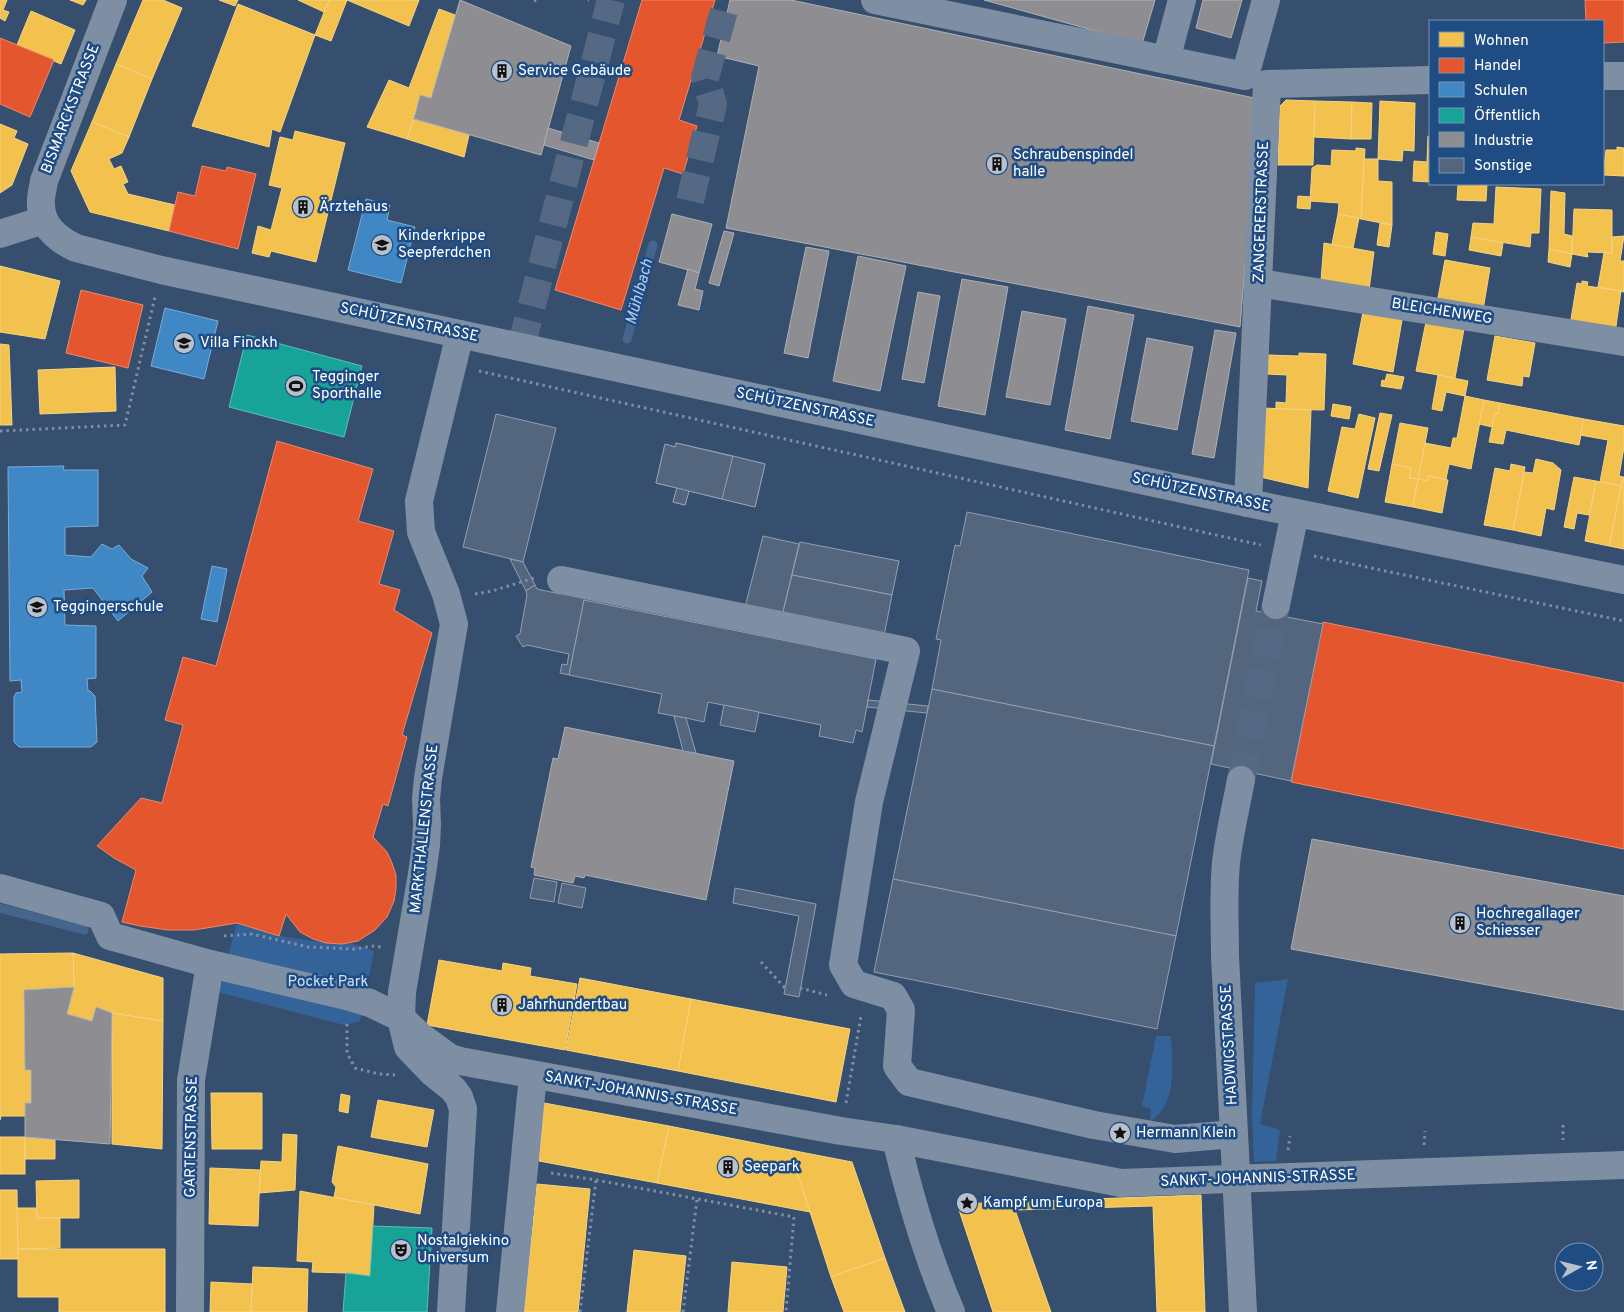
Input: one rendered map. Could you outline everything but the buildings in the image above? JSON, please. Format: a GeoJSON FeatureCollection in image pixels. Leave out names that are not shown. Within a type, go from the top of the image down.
{"type":"FeatureCollection","features":[{"type":"Feature","properties":{"kind":"street","name":"BISMARCKSTRASSE"},"geometry":{"type":"LineString","coordinates":[[44,220],[40,206],[44,182],[113,0]]}},
{"type":"Feature","properties":{"kind":"street"},"geometry":{"type":"LineString","coordinates":[[875,0],[1245,76],[1266,0]]}},
{"type":"Feature","properties":{"kind":"street"},"geometry":{"type":"LineString","coordinates":[[1166,60],[1182,0]]}},
{"type":"Feature","properties":{"kind":"street"},"geometry":{"type":"LineString","coordinates":[[1604,76],[1624,76]]}},
{"type":"Feature","properties":{"kind":"street","name":"ZANGERERSTRASSE"},"geometry":{"type":"LineString","coordinates":[[1248,503],[1267,84],[1429,80]]}},
{"type":"Feature","properties":{"kind":"street"},"geometry":{"type":"LineString","coordinates":[[0,234],[44,220]]}},
{"type":"Feature","properties":{"kind":"street","name":"SCHÜTZENSTRASSE"},"geometry":{"type":"LineString","coordinates":[[44,220],[54,234],[63,242],[76,248],[161,270],[1295,513],[1624,580]]}},
{"type":"Feature","properties":{"kind":"street","name":"BLEICHENWEG"},"geometry":{"type":"LineString","coordinates":[[1259,283],[1624,342]]}},
{"type":"Feature","properties":{"kind":"street","name":"MARKTHALLENSTRASSE"},"geometry":{"type":"LineString","coordinates":[[451,1312],[463,1109],[460,1097],[453,1089],[432,1072],[408,1047],[401,1018],[402,992],[424,864],[428,778],[454,624],[446,594],[421,532],[418,501],[460,334]]}},
{"type":"Feature","properties":{"kind":"street"},"geometry":{"type":"LineString","coordinates":[[1276,605],[1295,513]]}},
{"type":"Feature","properties":{"kind":"street"},"geometry":{"type":"LineString","coordinates":[[560,580],[906,651],[869,802],[843,965],[854,984],[892,996],[901,1010],[897,1066],[909,1082],[1094,1125],[1175,1139],[1234,1134]]}},
{"type":"Feature","properties":{"kind":"street","name":"HADWIGSTRASSE"},"geometry":{"type":"LineString","coordinates":[[1241,780],[1230,832],[1224,898],[1225,956],[1243,1312]]}},
{"type":"Feature","properties":{"kind":"street","name":"SANKT-JOHANNIS-STRASSE"},"geometry":{"type":"LineString","coordinates":[[0,888],[100,916],[110,936],[207,964],[370,1003],[401,1018],[420,1036],[450,1058],[460,1062],[842,1131],[896,1139],[1121,1183],[1624,1165]]}},
{"type":"Feature","properties":{"kind":"street","name":"GARTENSTRASSE"},"geometry":{"type":"LineString","coordinates":[[190,1312],[191,1080],[207,964]]}},
{"type":"Feature","properties":{"kind":"street"},"geometry":{"type":"LineString","coordinates":[[510,1312],[533,1075]]}},
{"type":"Feature","properties":{"kind":"street"},"geometry":{"type":"LineString","coordinates":[[896,1139],[911,1201],[942,1292],[951,1312]]}},
{"type":"Feature","properties":{"kind":"path"},"geometry":{"type":"LineString","coordinates":[[534,0],[540,0]]}},
{"type":"Feature","properties":{"kind":"path"},"geometry":{"type":"LineString","coordinates":[[0,432],[125,425],[161,270]]}},
{"type":"Feature","properties":{"kind":"path"},"geometry":{"type":"LineString","coordinates":[[453,365],[1287,551],[1624,621]]}},
{"type":"Feature","properties":{"kind":"path"},"geometry":{"type":"LineString","coordinates":[[472,595],[492,591],[542,575],[560,580]]}},
{"type":"Feature","properties":{"kind":"path"},"geometry":{"type":"LineString","coordinates":[[207,964],[224,936],[252,934],[308,946],[354,949],[380,947]]}},
{"type":"Feature","properties":{"kind":"path"},"geometry":{"type":"LineString","coordinates":[[761,962],[785,988]]}},
{"type":"Feature","properties":{"kind":"path"},"geometry":{"type":"LineString","coordinates":[[800,988],[836,997]]}},
{"type":"Feature","properties":{"kind":"path"},"geometry":{"type":"LineString","coordinates":[[347,996],[347,1053],[355,1068],[380,1074],[426,1077],[432,1072]]}},
{"type":"Feature","properties":{"kind":"path"},"geometry":{"type":"LineString","coordinates":[[842,1131],[861,1013]]}},
{"type":"Feature","properties":{"kind":"path"},"geometry":{"type":"LineString","coordinates":[[523,1169],[596,1180],[794,1218],[786,1312]]}},
{"type":"Feature","properties":{"kind":"path"},"geometry":{"type":"LineString","coordinates":[[580,1312],[596,1180]]}},
{"type":"Feature","properties":{"kind":"path"},"geometry":{"type":"LineString","coordinates":[[684,1312],[696,1199]]}},
{"type":"Feature","properties":{"kind":"green space","name":"Pocket Park"},"geometry":{"type":"Polygon","coordinates":[[[237,923],[279,936],[333,944],[350,943],[374,951],[360,1021],[344,1025],[218,992],[237,923]]]}},
{"type":"Feature","properties":{"kind":"green space"},"geometry":{"type":"Polygon","coordinates":[[[1288,979],[1260,1124],[1280,1130],[1276,1161],[1254,1162],[1252,1117],[1255,983],[1288,979]]]}},
{"type":"Feature","properties":{"kind":"green space"},"geometry":{"type":"Polygon","coordinates":[[[1156,1036],[1171,1036],[1172,1071],[1169,1095],[1165,1105],[1159,1114],[1150,1121],[1151,1109],[1142,1106],[1156,1036]]]}},
{"type":"Feature","properties":{"kind":"waterway","name":"Mühlbach"},"geometry":{"type":"LineString","coordinates":[[627,339],[653,245]]}},
{"type":"Feature","properties":{"kind":"waterway"},"geometry":{"type":"LineString","coordinates":[[0,908],[84,930]]}},
{"type":"Feature","properties":{"kind":"tunnel"},"geometry":{"type":"LineString","coordinates":[[521,347],[611,0]]}},
{"type":"Feature","properties":{"kind":"tunnel"},"geometry":{"type":"LineString","coordinates":[[690,201],[713,104],[705,78],[727,0]]}},
{"type":"Feature","properties":{"kind":"tunnel"},"geometry":{"type":"LineString","coordinates":[[1241,780],[1276,605]]}},
{"type":"Feature","properties":{"kind":"place","name":"Service Gebäude"},"geometry":{"type":"Point","coordinates":[502,71]}},
{"type":"Feature","properties":{"kind":"place","name":"Schraubenspindel halle"},"geometry":{"type":"Point","coordinates":[997,164]}},
{"type":"Feature","properties":{"kind":"place","name":"Ärztehaus"},"geometry":{"type":"Point","coordinates":[303,207]}},
{"type":"Feature","properties":{"kind":"place","name":"Kinderkrippe Seepferdchen"},"geometry":{"type":"Point","coordinates":[382,245]}},
{"type":"Feature","properties":{"kind":"place","name":"Villa Finckh"},"geometry":{"type":"Point","coordinates":[184,343]}},
{"type":"Feature","properties":{"kind":"place","name":"Tegginger Sporthalle"},"geometry":{"type":"Point","coordinates":[296,386]}},
{"type":"Feature","properties":{"kind":"place","name":"Teggingerschule"},"geometry":{"type":"Point","coordinates":[37,607]}},
{"type":"Feature","properties":{"kind":"place","name":"Hochregallager Schiesser"},"geometry":{"type":"Point","coordinates":[1460,923]}},
{"type":"Feature","properties":{"kind":"place","name":"Jahrhundertbau"},"geometry":{"type":"Point","coordinates":[502,1005]}},
{"type":"Feature","properties":{"kind":"place","name":"Hermann Klein"},"geometry":{"type":"Point","coordinates":[1120,1133]}},
{"type":"Feature","properties":{"kind":"place","name":"Seepark"},"geometry":{"type":"Point","coordinates":[728,1167]}},
{"type":"Feature","properties":{"kind":"place","name":"Kampf um Europa"},"geometry":{"type":"Point","coordinates":[967,1203]}},
{"type":"Feature","properties":{"kind":"place","name":"Nostalgiekino Universum"},"geometry":{"type":"Point","coordinates":[401,1250]}}]}
